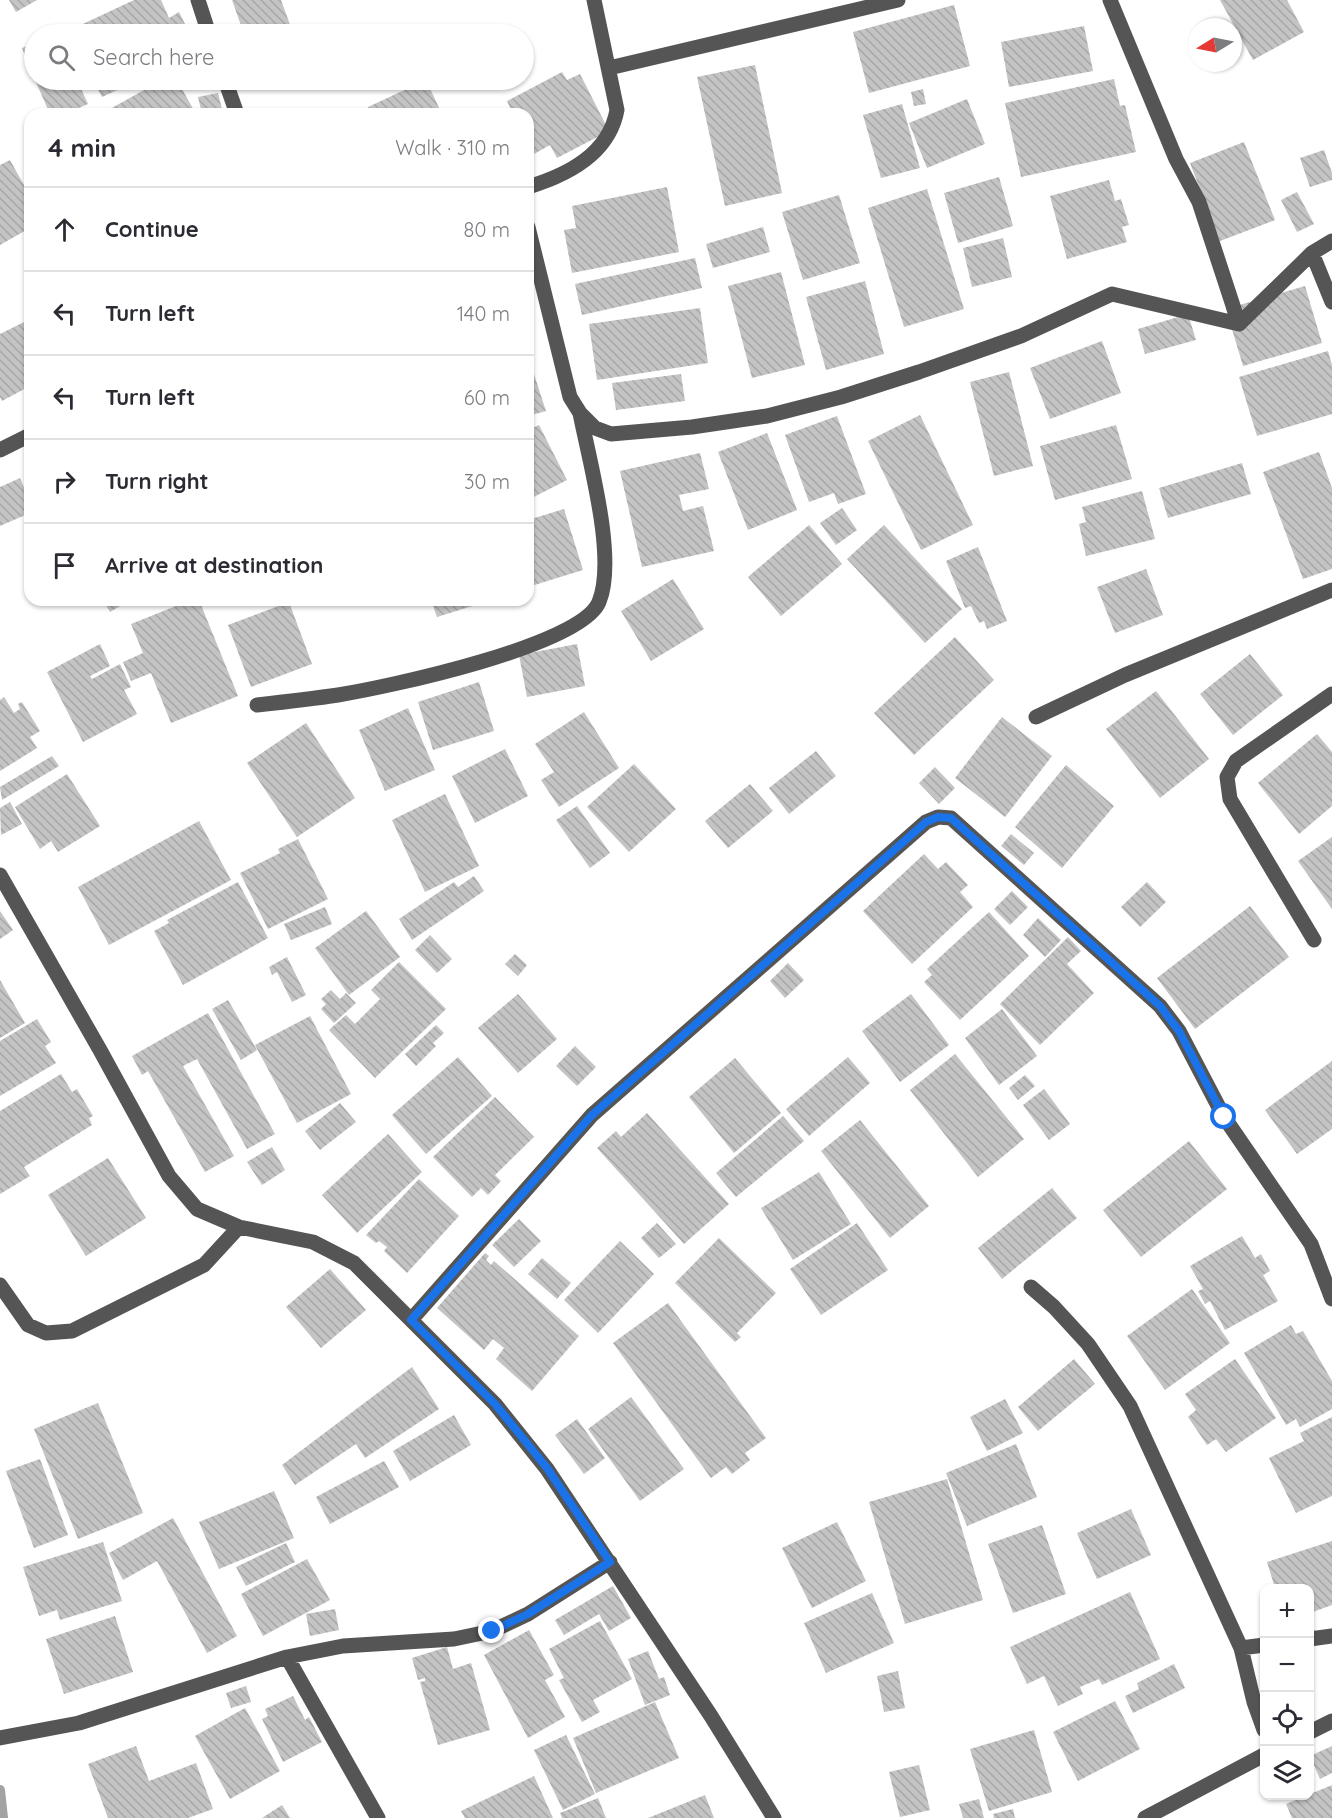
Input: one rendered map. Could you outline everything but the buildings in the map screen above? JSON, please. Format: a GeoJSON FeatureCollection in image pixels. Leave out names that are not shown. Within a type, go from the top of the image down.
{"type":"FeatureCollection","features":[{"type":"Feature","properties":{"kind":"street"},"geometry":{"type":"LineString","coordinates":[[198,0],[206,24]]}},
{"type":"Feature","properties":{"kind":"street"},"geometry":{"type":"LineString","coordinates":[[534,185],[555,179],[583,161],[607,139],[614,126],[617,110],[594,0]]}},
{"type":"Feature","properties":{"kind":"street"},"geometry":{"type":"LineString","coordinates":[[609,68],[898,0]]}},
{"type":"Feature","properties":{"kind":"street"},"geometry":{"type":"LineString","coordinates":[[1110,0],[1172,148],[1199,202],[1239,324]]}},
{"type":"Feature","properties":{"kind":"street"},"geometry":{"type":"LineString","coordinates":[[229,90],[235,108]]}},
{"type":"Feature","properties":{"kind":"street"},"geometry":{"type":"LineString","coordinates":[[1239,324],[1312,252],[1332,241]]}},
{"type":"Feature","properties":{"kind":"street"},"geometry":{"type":"LineString","coordinates":[[534,251],[570,397],[580,413],[596,428],[611,434],[766,416],[841,397],[1021,336],[1112,294],[1239,324]]}},
{"type":"Feature","properties":{"kind":"street"},"geometry":{"type":"LineString","coordinates":[[1312,252],[1332,302]]}},
{"type":"Feature","properties":{"kind":"street"},"geometry":{"type":"LineString","coordinates":[[256,705],[339,695],[460,668],[521,649],[564,632],[590,615],[599,602],[605,571],[602,520],[580,413]]}},
{"type":"Feature","properties":{"kind":"street"},"geometry":{"type":"LineString","coordinates":[[0,450],[24,438]]}},
{"type":"Feature","properties":{"kind":"street"},"geometry":{"type":"LineString","coordinates":[[1036,717],[1125,675],[1332,590]]}},
{"type":"Feature","properties":{"kind":"street"},"geometry":{"type":"LineString","coordinates":[[1314,940],[1230,799],[1227,777],[1236,761],[1332,694]]}},
{"type":"Feature","properties":{"kind":"street"},"geometry":{"type":"LineString","coordinates":[[411,1320],[592,1115],[926,822],[938,817],[951,818],[1160,1006],[1179,1031],[1224,1117],[1311,1244],[1332,1299]]}},
{"type":"Feature","properties":{"kind":"street"},"geometry":{"type":"LineString","coordinates":[[0,875],[169,1176],[197,1209],[239,1227],[314,1242],[354,1263],[495,1404],[547,1468],[774,1818]]}},
{"type":"Feature","properties":{"kind":"street"},"geometry":{"type":"LineString","coordinates":[[0,1285],[28,1325],[46,1334],[72,1331],[204,1265],[239,1227]]}},
{"type":"Feature","properties":{"kind":"street"},"geometry":{"type":"LineString","coordinates":[[1031,1287],[1054,1307],[1088,1344],[1130,1406],[1241,1648],[1260,1718]]}},
{"type":"Feature","properties":{"kind":"street"},"geometry":{"type":"LineString","coordinates":[[0,1738],[79,1723],[286,1657],[343,1646],[453,1638],[492,1631],[528,1614],[610,1562]]}},
{"type":"Feature","properties":{"kind":"street"},"geometry":{"type":"LineString","coordinates":[[1314,1638],[1332,1636]]}},
{"type":"Feature","properties":{"kind":"street"},"geometry":{"type":"LineString","coordinates":[[1241,1648],[1260,1646]]}},
{"type":"Feature","properties":{"kind":"street"},"geometry":{"type":"LineString","coordinates":[[286,1657],[378,1818]]}},
{"type":"Feature","properties":{"kind":"street"},"geometry":{"type":"LineString","coordinates":[[1314,1730],[1332,1721]]}},
{"type":"Feature","properties":{"kind":"street"},"geometry":{"type":"LineString","coordinates":[[1145,1818],[1260,1757]]}},
{"type":"Feature","properties":{"kind":"waterway"},"geometry":{"type":"LineString","coordinates":[[0,1790],[3,1818]]}},
{"type":"Feature","properties":{"kind":"route"},"geometry":{"type":"LineString","coordinates":[[492,1631],[528,1614],[610,1562],[547,1468],[495,1404],[411,1320],[592,1115],[926,822],[938,817],[951,818],[1160,1006],[1179,1031],[1224,1117]]}}]}
